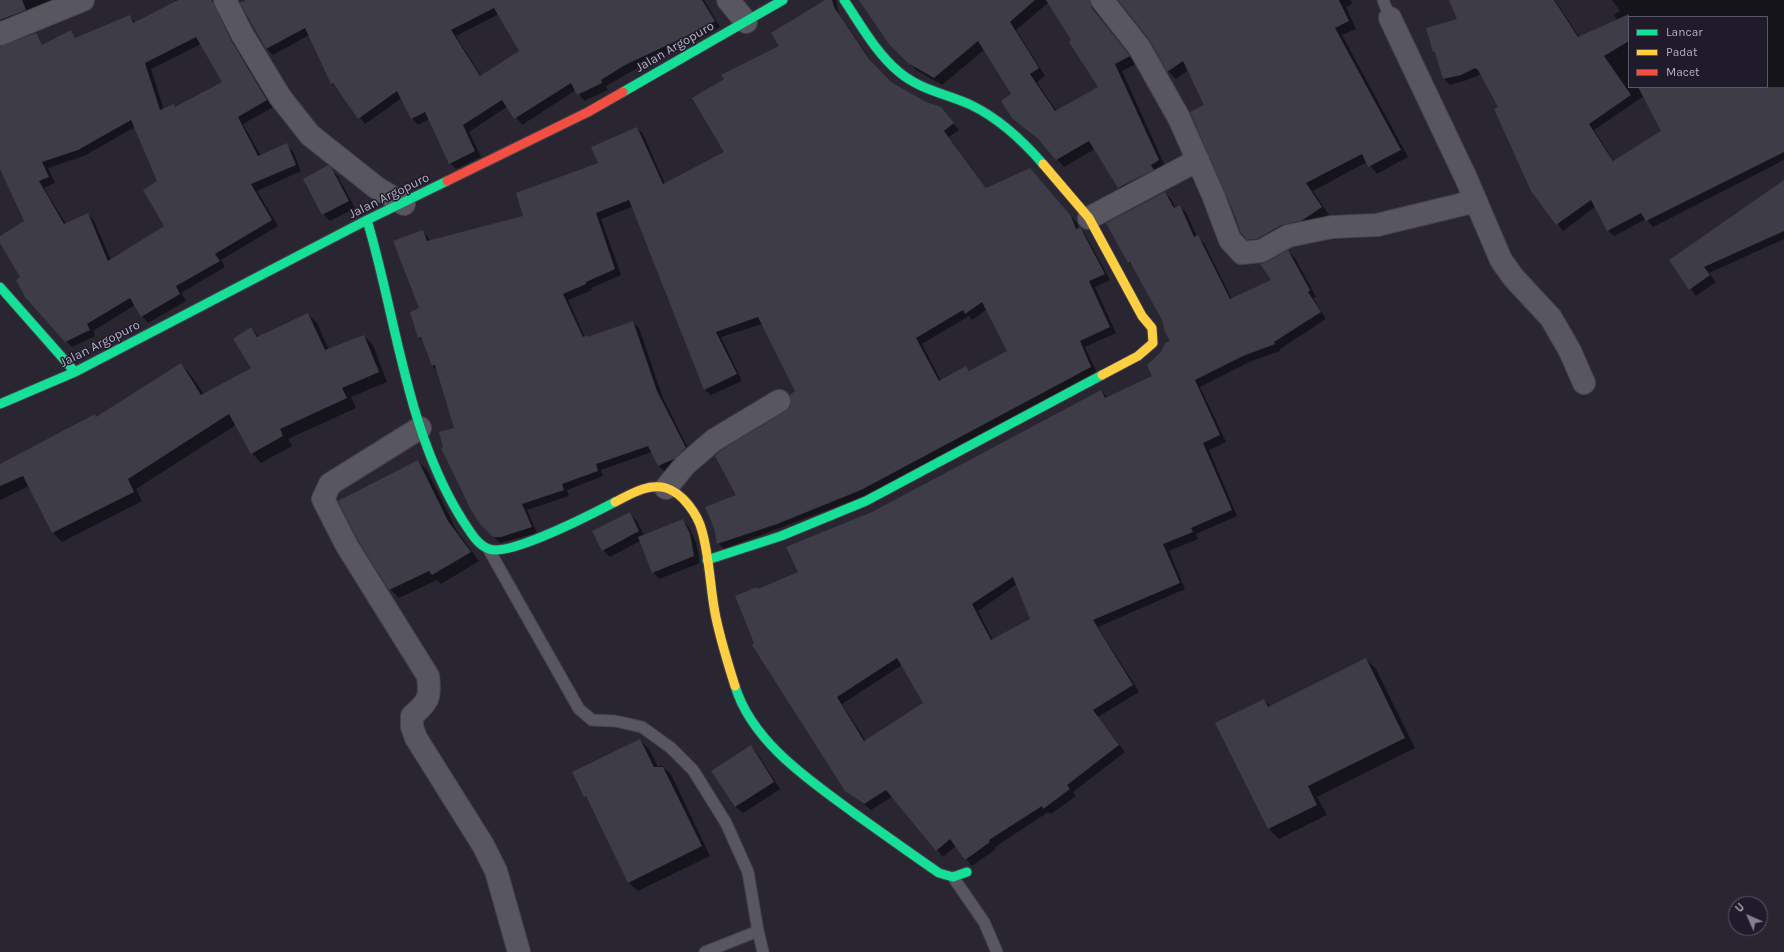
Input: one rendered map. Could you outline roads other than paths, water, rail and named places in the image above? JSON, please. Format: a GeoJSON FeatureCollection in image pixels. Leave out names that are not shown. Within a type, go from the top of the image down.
{"type":"FeatureCollection","features":[{"type":"Feature","properties":{"kind":"street"},"geometry":{"type":"LineString","coordinates":[[0,34],[83,0]]}},
{"type":"Feature","properties":{"kind":"street"},"geometry":{"type":"LineString","coordinates":[[225,0],[242,34],[280,97],[310,135],[376,188],[404,204]]}},
{"type":"Feature","properties":{"kind":"street"},"geometry":{"type":"LineString","coordinates":[[728,0],[746,22]]}},
{"type":"Feature","properties":{"kind":"street","name":"Jalan Argopuro"},"geometry":{"type":"LineString","coordinates":[[0,404],[75,372],[367,220],[404,204],[588,112],[783,0]]}},
{"type":"Feature","properties":{"kind":"street"},"geometry":{"type":"LineString","coordinates":[[707,560],[781,536],[866,501],[1138,356],[1153,343],[1152,328],[1142,316],[1089,218],[1030,149],[1000,124],[971,105],[932,91],[900,73],[879,52],[844,0]]}},
{"type":"Feature","properties":{"kind":"street"},"geometry":{"type":"LineString","coordinates":[[1102,0],[1139,47],[1179,118],[1198,160],[1230,240],[1242,253],[1261,251],[1288,236],[1332,227],[1377,225],[1476,201]]}},
{"type":"Feature","properties":{"kind":"street"},"geometry":{"type":"LineString","coordinates":[[1386,9],[1476,201],[1501,260],[1513,277],[1552,318],[1584,383]]}},
{"type":"Feature","properties":{"kind":"street"},"geometry":{"type":"LineString","coordinates":[[1089,218],[1198,160]]}},
{"type":"Feature","properties":{"kind":"street"},"geometry":{"type":"LineString","coordinates":[[367,220],[380,260],[420,428],[453,506],[472,536],[489,550],[506,549],[550,532],[640,489],[655,487],[666,488],[677,493],[692,510],[702,530],[716,618],[739,700],[758,730],[799,773],[832,799],[939,872],[953,877],[967,872]]}},
{"type":"Feature","properties":{"kind":"street"},"geometry":{"type":"LineString","coordinates":[[0,287],[75,372]]}},
{"type":"Feature","properties":{"kind":"street"},"geometry":{"type":"LineString","coordinates":[[666,488],[685,465],[714,440],[779,401]]}},
{"type":"Feature","properties":{"kind":"street"},"geometry":{"type":"LineString","coordinates":[[420,428],[330,484],[323,499],[347,546],[428,676],[430,691],[426,703],[412,716],[412,726],[416,738],[483,845],[496,871],[519,952]]}},
{"type":"Feature","properties":{"kind":"lane"},"geometry":{"type":"LineString","coordinates":[[489,550],[579,709],[592,720],[615,721],[642,727],[671,748],[693,770],[726,823],[748,872],[763,952]]}},
{"type":"Feature","properties":{"kind":"lane"},"geometry":{"type":"LineString","coordinates":[[953,877],[984,922],[997,952]]}},
{"type":"Feature","properties":{"kind":"lane"},"geometry":{"type":"LineString","coordinates":[[705,952],[758,931]]}}]}
